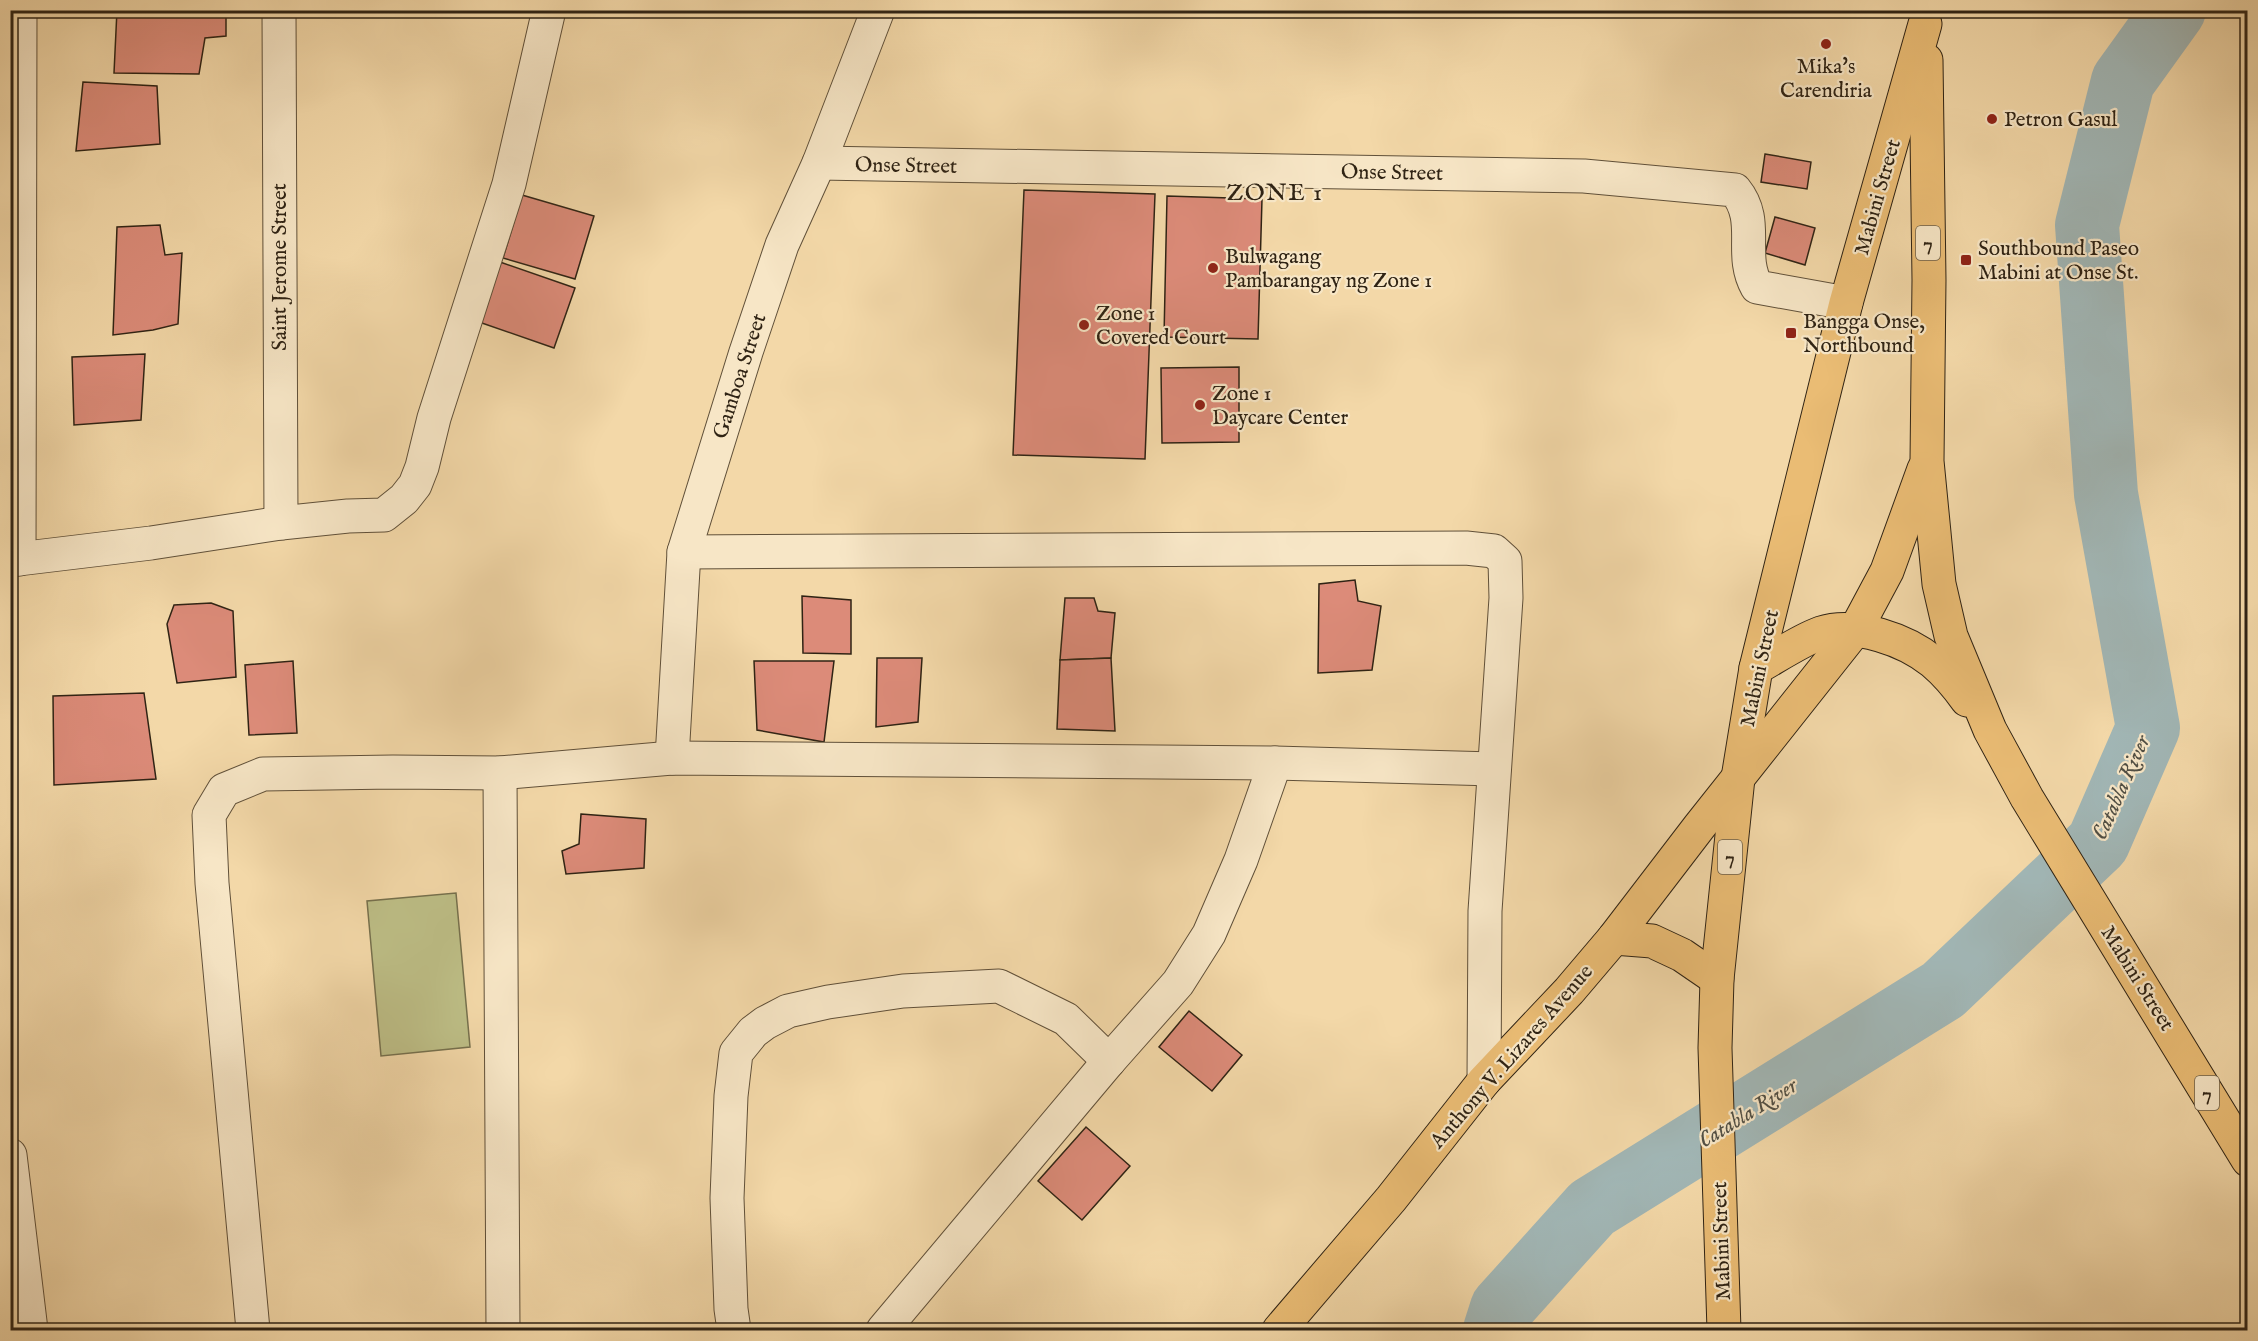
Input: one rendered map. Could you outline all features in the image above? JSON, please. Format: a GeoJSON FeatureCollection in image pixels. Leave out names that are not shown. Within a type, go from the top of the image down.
{"type":"FeatureCollection","features":[{"type":"Feature","properties":{"kind":"main road","name":"Mabini Street"},"geometry":{"type":"LineString","coordinates":[[1723,1324],[1715,1048],[1717,980],[1738,778],[1756,668],[1846,303],[1925,17]]}},
{"type":"Feature","properties":{"kind":"main road","name":"Mabini Street"},"geometry":{"type":"LineString","coordinates":[[1925,17],[1929,280],[1927,461],[1939,584],[1944,605],[1958,654],[1990,730],[2036,813],[2168,1026],[2247,1160]]}},
{"type":"Feature","properties":{"kind":"main road","name":"Anthony V. Lizares Avenue"},"geometry":{"type":"LineString","coordinates":[[1279,1330],[1391,1199],[1484,1081],[1569,991],[1614,938],[1856,629],[1887,571],[1927,461]]}},
{"type":"Feature","properties":{"kind":"main road"},"geometry":{"type":"LineString","coordinates":[[1756,668],[1821,633],[1856,629],[1900,642],[1932,662],[1955,684],[1990,730]]}},
{"type":"Feature","properties":{"kind":"main road"},"geometry":{"type":"LineString","coordinates":[[1614,938],[1652,941],[1682,955],[1717,980]]}},
{"type":"Feature","properties":{"kind":"street"},"geometry":{"type":"LineString","coordinates":[[20,10],[15,560],[152,543],[280,523],[384,515],[404,499],[416,485],[434,418],[509,184],[549,10]]}},
{"type":"Feature","properties":{"kind":"street","name":"Saint Jerome Street"},"geometry":{"type":"LineString","coordinates":[[279,10],[280,523]]}},
{"type":"Feature","properties":{"kind":"street","name":"Gamboa Street"},"geometry":{"type":"LineString","coordinates":[[672,758],[684,552],[782,245],[819,163],[878,10]]}},
{"type":"Feature","properties":{"kind":"street","name":"Onse Street"},"geometry":{"type":"LineString","coordinates":[[819,163],[1584,176],[1735,190],[1749,215],[1748,265],[1757,286],[1846,303]]}},
{"type":"Feature","properties":{"kind":"street"},"geometry":{"type":"LineString","coordinates":[[684,552],[1486,549],[1500,555],[1505,561],[1506,570],[1485,911],[1484,1081]]}},
{"type":"Feature","properties":{"kind":"street"},"geometry":{"type":"LineString","coordinates":[[253,1330],[212,883],[209,815],[224,790],[263,774],[500,773],[672,758],[1275,764],[1494,769]]}},
{"type":"Feature","properties":{"kind":"street"},"geometry":{"type":"LineString","coordinates":[[883,1330],[1109,1061],[1178,983],[1209,934],[1241,860],[1275,764]]}},
{"type":"Feature","properties":{"kind":"street"},"geometry":{"type":"LineString","coordinates":[[500,773],[503,1330]]}},
{"type":"Feature","properties":{"kind":"street"},"geometry":{"type":"LineString","coordinates":[[734,1330],[731,1309],[727,1198],[731,1096],[736,1053],[753,1032],[765,1023],[788,1011],[828,1002],[903,991],[999,986],[1066,1019],[1109,1061]]}},
{"type":"Feature","properties":{"kind":"street"},"geometry":{"type":"LineString","coordinates":[[10,1155],[31,1330]]}},
{"type":"Feature","properties":{"kind":"green space"},"geometry":{"type":"Polygon","coordinates":[[[456,893],[470,1047],[381,1056],[367,901],[456,893]]]}},
{"type":"Feature","properties":{"kind":"building"},"geometry":{"type":"Polygon","coordinates":[[[117,10],[226,10],[226,36],[205,38],[199,74],[114,73],[117,10]]]}},
{"type":"Feature","properties":{"kind":"building"},"geometry":{"type":"Polygon","coordinates":[[[83,82],[157,86],[160,144],[76,151],[83,82]]]}},
{"type":"Feature","properties":{"kind":"building"},"geometry":{"type":"Polygon","coordinates":[[[1765,154],[1811,162],[1807,189],[1761,182],[1765,154]]]}},
{"type":"Feature","properties":{"kind":"building","name":"Zone 1 Covered Court"},"geometry":{"type":"Polygon","coordinates":[[[1024,190],[1155,194],[1145,459],[1013,455],[1024,190]]]}},
{"type":"Feature","properties":{"kind":"building"},"geometry":{"type":"Polygon","coordinates":[[[522,195],[594,216],[575,279],[503,258],[522,195]]]}},
{"type":"Feature","properties":{"kind":"building","name":"Bulwagang Pambarangay ng Zone 1"},"geometry":{"type":"Polygon","coordinates":[[[1167,196],[1262,199],[1258,339],[1164,337],[1167,196]]]}},
{"type":"Feature","properties":{"kind":"building"},"geometry":{"type":"Polygon","coordinates":[[[1775,217],[1815,228],[1805,265],[1765,253],[1775,217]]]}},
{"type":"Feature","properties":{"kind":"building"},"geometry":{"type":"Polygon","coordinates":[[[160,225],[165,255],[182,253],[178,324],[113,335],[117,227],[160,225]]]}},
{"type":"Feature","properties":{"kind":"building"},"geometry":{"type":"Polygon","coordinates":[[[500,262],[575,288],[554,348],[479,322],[500,262]]]}},
{"type":"Feature","properties":{"kind":"building"},"geometry":{"type":"Polygon","coordinates":[[[145,354],[141,420],[74,425],[72,357],[145,354]]]}},
{"type":"Feature","properties":{"kind":"building","name":"Zone 1 Daycare Center"},"geometry":{"type":"Polygon","coordinates":[[[1239,367],[1239,442],[1162,443],[1161,368],[1239,367]]]}},
{"type":"Feature","properties":{"kind":"building"},"geometry":{"type":"Polygon","coordinates":[[[1355,580],[1358,601],[1381,606],[1372,670],[1318,673],[1319,584],[1355,580]]]}},
{"type":"Feature","properties":{"kind":"building"},"geometry":{"type":"Polygon","coordinates":[[[802,596],[851,600],[851,654],[803,653],[802,596]]]}},
{"type":"Feature","properties":{"kind":"building"},"geometry":{"type":"Polygon","coordinates":[[[1065,598],[1094,598],[1098,611],[1115,613],[1111,658],[1060,660],[1065,598]]]}},
{"type":"Feature","properties":{"kind":"building"},"geometry":{"type":"Polygon","coordinates":[[[211,603],[233,611],[236,677],[177,683],[167,624],[174,605],[211,603]]]}},
{"type":"Feature","properties":{"kind":"building"},"geometry":{"type":"Polygon","coordinates":[[[877,658],[922,658],[918,722],[876,727],[877,658]]]}},
{"type":"Feature","properties":{"kind":"building"},"geometry":{"type":"Polygon","coordinates":[[[1111,658],[1115,731],[1057,729],[1060,660],[1111,658]]]}},
{"type":"Feature","properties":{"kind":"building"},"geometry":{"type":"Polygon","coordinates":[[[293,661],[297,733],[249,735],[245,665],[293,661]]]}},
{"type":"Feature","properties":{"kind":"building"},"geometry":{"type":"Polygon","coordinates":[[[754,661],[834,661],[824,742],[757,730],[754,661]]]}},
{"type":"Feature","properties":{"kind":"building"},"geometry":{"type":"Polygon","coordinates":[[[144,693],[156,779],[54,785],[53,696],[144,693]]]}},
{"type":"Feature","properties":{"kind":"building"},"geometry":{"type":"Polygon","coordinates":[[[581,814],[646,819],[644,868],[566,874],[562,851],[579,844],[581,814]]]}},
{"type":"Feature","properties":{"kind":"building"},"geometry":{"type":"Polygon","coordinates":[[[1189,1011],[1242,1055],[1212,1091],[1159,1047],[1189,1011]]]}},
{"type":"Feature","properties":{"kind":"building"},"geometry":{"type":"Polygon","coordinates":[[[1086,1127],[1130,1166],[1082,1220],[1038,1181],[1086,1127]]]}},
{"type":"Feature","properties":{"kind":"waterway","name":"Catabla River"},"geometry":{"type":"LineString","coordinates":[[1495,1330],[1502,1308],[1592,1208],[1943,990],[2098,843],[2148,728],[2106,494],[2087,225],[2123,81],[2174,10]]}},
{"type":"Feature","properties":{"kind":"place","name":"Mika's Carendiria"},"geometry":{"type":"Point","coordinates":[1826,44]}},
{"type":"Feature","properties":{"kind":"place","name":"Petron Gasul"},"geometry":{"type":"Point","coordinates":[1992,119]}},
{"type":"Feature","properties":{"kind":"place","name":"Southbound Paseo Mabini at Onse St."},"geometry":{"type":"Point","coordinates":[1966,260]}},
{"type":"Feature","properties":{"kind":"place","name":"Bulwagang Pambarangay ng Zone 1"},"geometry":{"type":"Point","coordinates":[1213,268]}},
{"type":"Feature","properties":{"kind":"place","name":"Zone 1 Covered Court"},"geometry":{"type":"Point","coordinates":[1084,325]}},
{"type":"Feature","properties":{"kind":"place","name":"Bangga Onse, Northbound"},"geometry":{"type":"Point","coordinates":[1791,333]}},
{"type":"Feature","properties":{"kind":"place","name":"Zone 1 Daycare Center"},"geometry":{"type":"Point","coordinates":[1200,405]}},
{"type":"Feature","properties":{"kind":"district","name":"ZONE 1"},"geometry":{"type":"Point","coordinates":[1275,192]}}]}
